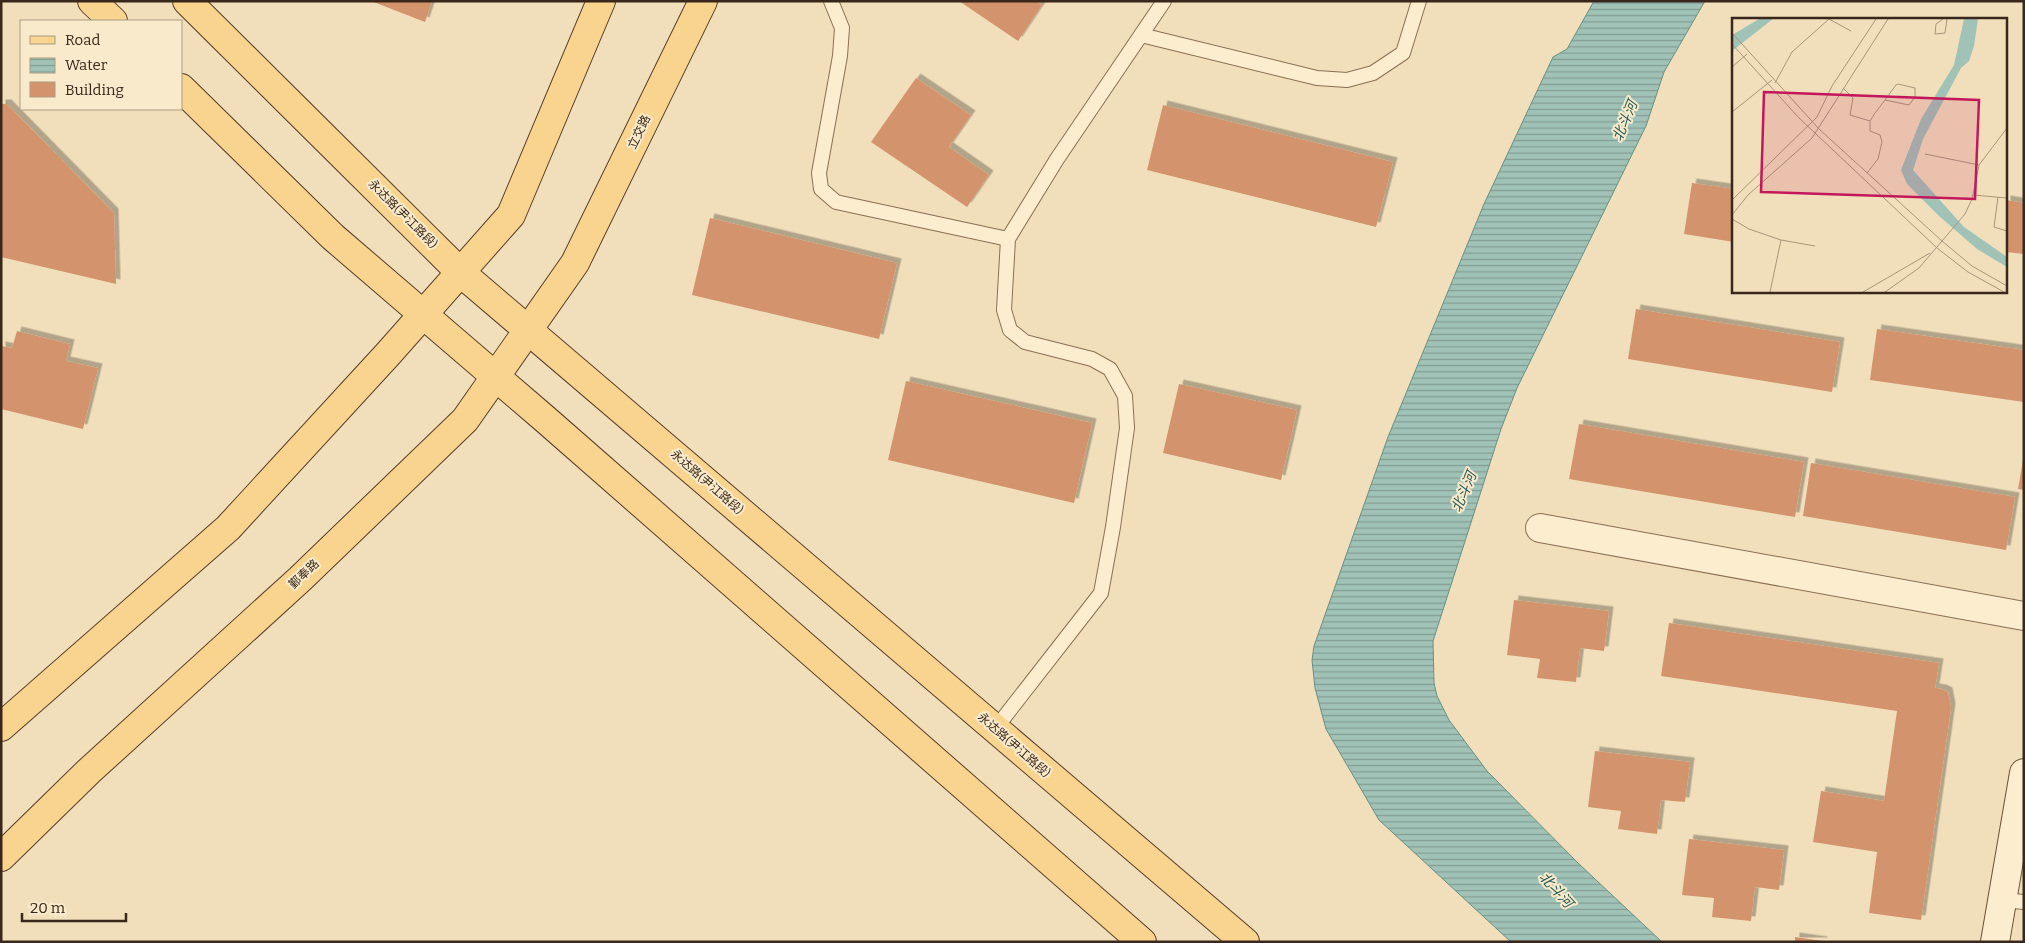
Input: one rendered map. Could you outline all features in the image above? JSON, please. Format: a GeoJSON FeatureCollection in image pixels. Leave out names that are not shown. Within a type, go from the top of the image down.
{"type":"FeatureCollection","features":[{"type":"Feature","properties":{"kind":"main road"},"geometry":{"type":"LineString","coordinates":[[92,1],[112,20]]}},
{"type":"Feature","properties":{"kind":"main road","name":"永达路(尹江路段)"},"geometry":{"type":"LineString","coordinates":[[187,1],[460,272],[1245,942]]}},
{"type":"Feature","properties":{"kind":"main road"},"geometry":{"type":"LineString","coordinates":[[1,727],[228,528],[511,215],[602,1]]}},
{"type":"Feature","properties":{"kind":"main road","name":"立交路"},"geometry":{"type":"LineString","coordinates":[[574,263],[703,1]]}},
{"type":"Feature","properties":{"kind":"main road"},"geometry":{"type":"LineString","coordinates":[[182,89],[333,237],[495,376],[1142,942]]}},
{"type":"Feature","properties":{"kind":"main road","name":"鄞奉路"},"geometry":{"type":"LineString","coordinates":[[1,857],[89,771],[300,579],[464,420],[574,263]]}},
{"type":"Feature","properties":{"kind":"street"},"geometry":{"type":"LineString","coordinates":[[1540,528],[2024,616]]}},
{"type":"Feature","properties":{"kind":"street"},"geometry":{"type":"LineString","coordinates":[[1995,942],[2013,901],[2024,773]]}},
{"type":"Feature","properties":{"kind":"lane"},"geometry":{"type":"LineString","coordinates":[[831,1],[842,28],[840,56],[819,173],[821,189],[836,202],[1008,239]]}},
{"type":"Feature","properties":{"kind":"lane"},"geometry":{"type":"LineString","coordinates":[[995,728],[1101,593],[1128,428],[1125,396],[1110,369],[1092,359],[1025,342],[1010,330],[1004,310],[1008,239],[1057,158],[1164,1]]}},
{"type":"Feature","properties":{"kind":"lane"},"geometry":{"type":"LineString","coordinates":[[1141,35],[1317,78],[1347,80],[1373,73],[1403,53],[1419,1]]}},
{"type":"Feature","properties":{"kind":"water","name":"北斗河"},"geometry":{"type":"Polygon","coordinates":[[[1594,1],[1705,1],[1664,72],[1646,126],[1517,388],[1501,429],[1433,641],[1434,683],[1437,696],[1449,720],[1487,771],[1578,863],[1662,942],[1511,942],[1379,820],[1326,729],[1315,688],[1312,660],[1314,646],[1388,437],[1484,204],[1553,57],[1567,49],[1594,1]]]}},
{"type":"Feature","properties":{"kind":"building"},"geometry":{"type":"Polygon","coordinates":[[[371,1],[432,1],[425,22],[371,1]]]}},
{"type":"Feature","properties":{"kind":"building"},"geometry":{"type":"Polygon","coordinates":[[[959,1],[1036,1],[1042,5],[1018,41],[959,1]]]}},
{"type":"Feature","properties":{"kind":"building"},"geometry":{"type":"Polygon","coordinates":[[[916,78],[971,115],[949,147],[989,175],[967,207],[871,142],[916,78]]]}},
{"type":"Feature","properties":{"kind":"building"},"geometry":{"type":"Polygon","coordinates":[[[1,104],[7,104],[114,213],[116,284],[1,257],[1,104]]]}},
{"type":"Feature","properties":{"kind":"building"},"geometry":{"type":"Polygon","coordinates":[[[1163,105],[1393,162],[1376,227],[1147,170],[1163,105]]]}},
{"type":"Feature","properties":{"kind":"building"},"geometry":{"type":"Polygon","coordinates":[[[1692,183],[1732,189],[1732,242],[1684,234],[1692,183]]]}},
{"type":"Feature","properties":{"kind":"building"},"geometry":{"type":"Polygon","coordinates":[[[2008,200],[2024,203],[2024,254],[2008,252],[2008,200]]]}},
{"type":"Feature","properties":{"kind":"building"},"geometry":{"type":"Polygon","coordinates":[[[710,218],[897,263],[879,339],[692,295],[710,218]]]}},
{"type":"Feature","properties":{"kind":"building"},"geometry":{"type":"Polygon","coordinates":[[[1636,309],[1840,342],[1832,392],[1628,359],[1636,309]]]}},
{"type":"Feature","properties":{"kind":"building"},"geometry":{"type":"Polygon","coordinates":[[[1877,329],[2024,350],[2024,402],[1870,380],[1877,329]]]}},
{"type":"Feature","properties":{"kind":"building"},"geometry":{"type":"Polygon","coordinates":[[[17,331],[70,344],[66,361],[98,368],[83,429],[1,409],[1,346],[12,348],[17,331]]]}},
{"type":"Feature","properties":{"kind":"building"},"geometry":{"type":"Polygon","coordinates":[[[906,381],[1092,423],[1074,503],[888,460],[906,381]]]}},
{"type":"Feature","properties":{"kind":"building"},"geometry":{"type":"Polygon","coordinates":[[[1179,384],[1297,410],[1281,480],[1163,453],[1179,384]]]}},
{"type":"Feature","properties":{"kind":"building"},"geometry":{"type":"Polygon","coordinates":[[[1579,424],[1804,462],[1795,517],[1569,479],[1579,424]]]}},
{"type":"Feature","properties":{"kind":"building"},"geometry":{"type":"Polygon","coordinates":[[[2024,460],[2024,490],[2018,489],[2024,460]]]}},
{"type":"Feature","properties":{"kind":"building"},"geometry":{"type":"Polygon","coordinates":[[[1811,463],[2015,497],[2006,550],[1803,516],[1811,463]]]}},
{"type":"Feature","properties":{"kind":"building"},"geometry":{"type":"Polygon","coordinates":[[[1514,600],[1609,611],[1604,651],[1580,648],[1576,682],[1537,678],[1540,659],[1507,655],[1514,600]]]}},
{"type":"Feature","properties":{"kind":"building"},"geometry":{"type":"Polygon","coordinates":[[[1669,623],[1939,663],[1935,688],[1948,692],[1951,708],[1921,920],[1869,913],[1877,852],[1813,842],[1821,791],[1884,801],[1897,711],[1661,676],[1669,623]]]}},
{"type":"Feature","properties":{"kind":"building"},"geometry":{"type":"Polygon","coordinates":[[[1595,751],[1690,762],[1685,802],[1661,800],[1657,834],[1618,829],[1621,811],[1588,807],[1595,751]]]}},
{"type":"Feature","properties":{"kind":"building"},"geometry":{"type":"Polygon","coordinates":[[[1689,839],[1784,850],[1779,890],[1755,887],[1751,921],[1712,917],[1714,898],[1682,895],[1689,839]]]}},
{"type":"Feature","properties":{"kind":"building"},"geometry":{"type":"Polygon","coordinates":[[[1795,937],[1823,941],[1823,942],[1795,942],[1795,937]]]}}]}
